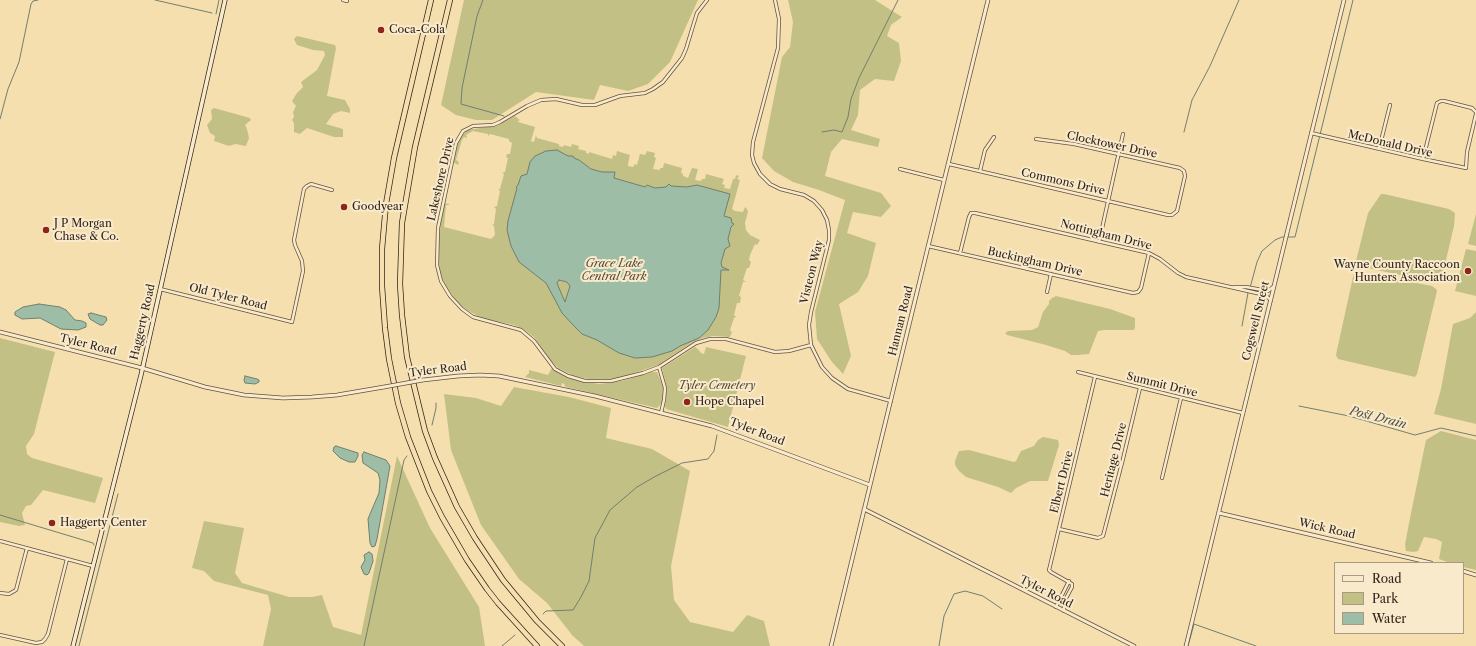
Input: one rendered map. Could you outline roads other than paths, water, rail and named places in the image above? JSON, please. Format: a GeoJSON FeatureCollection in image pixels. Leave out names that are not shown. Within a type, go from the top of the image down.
{"type":"FeatureCollection","features":[{"type":"Feature","properties":{"kind":"highway"},"geometry":{"type":"LineString","coordinates":[[431,0],[394,158],[386,211],[382,249],[382,286],[388,354],[398,403],[408,437],[427,485],[442,517],[467,560],[487,589],[538,646]]}},
{"type":"Feature","properties":{"kind":"highway"},"geometry":{"type":"LineString","coordinates":[[450,0],[412,162],[402,223],[400,284],[402,322],[407,357],[425,431],[435,458],[457,507],[475,538],[503,580],[537,621],[562,646]]}},
{"type":"Feature","properties":{"kind":"highway"},"geometry":{"type":"LineString","coordinates":[[445,21],[453,0]]}},
{"type":"Feature","properties":{"kind":"main road","name":"Haggerty Road"},"geometry":{"type":"LineString","coordinates":[[73,646],[142,368],[225,0]]}},
{"type":"Feature","properties":{"kind":"street"},"geometry":{"type":"LineString","coordinates":[[342,0],[347,1]]}},
{"type":"Feature","properties":{"kind":"street","name":"Lakeshore Drive"},"geometry":{"type":"LineString","coordinates":[[707,0],[697,13],[682,58],[664,82],[653,89],[645,93],[623,96],[595,105],[582,105],[556,99],[541,100],[498,123],[473,126],[464,130],[459,135],[438,228],[438,265],[441,281],[450,296],[462,309],[473,317],[521,330],[534,341],[555,369],[575,378],[593,382],[611,381],[643,373],[659,367],[696,343],[710,338],[726,339],[770,351],[781,352],[811,345]]}},
{"type":"Feature","properties":{"kind":"street","name":"Visteon Way"},"geometry":{"type":"LineString","coordinates":[[775,0],[779,19],[778,48],[753,140],[752,155],[755,167],[766,181],[777,188],[802,195],[810,199],[821,208],[827,220],[829,240],[810,318],[811,345],[822,367],[826,373],[837,382],[856,392],[891,401]]}},
{"type":"Feature","properties":{"kind":"street","name":"Hannan Road"},"geometry":{"type":"LineString","coordinates":[[831,646],[988,0]]}},
{"type":"Feature","properties":{"kind":"street","name":"Cogswell Street"},"geometry":{"type":"LineString","coordinates":[[1186,646],[1344,0]]}},
{"type":"Feature","properties":{"kind":"street"},"geometry":{"type":"LineString","coordinates":[[1423,160],[1437,102],[1441,101],[1472,108],[1476,112]]}},
{"type":"Feature","properties":{"kind":"street"},"geometry":{"type":"LineString","coordinates":[[1379,149],[1390,105]]}},
{"type":"Feature","properties":{"kind":"street","name":"McDonald Drive"},"geometry":{"type":"LineString","coordinates":[[1312,133],[1423,160],[1466,168],[1467,152],[1476,112]]}},
{"type":"Feature","properties":{"kind":"street"},"geometry":{"type":"LineString","coordinates":[[1099,242],[1123,134]]}},
{"type":"Feature","properties":{"kind":"street"},"geometry":{"type":"LineString","coordinates":[[980,171],[985,150],[994,137]]}},
{"type":"Feature","properties":{"kind":"street","name":"Clocktower Drive"},"geometry":{"type":"LineString","coordinates":[[1036,139],[1074,144],[1178,168],[1184,172],[1185,176],[1177,210],[1174,214]]}},
{"type":"Feature","properties":{"kind":"street","name":"Commons Drive"},"geometry":{"type":"LineString","coordinates":[[949,164],[1168,215],[1174,214]]}},
{"type":"Feature","properties":{"kind":"street"},"geometry":{"type":"LineString","coordinates":[[900,170],[944,180]]}},
{"type":"Feature","properties":{"kind":"street","name":"Old Tyler Road"},"geometry":{"type":"LineString","coordinates":[[160,289],[292,322],[303,271],[303,264],[294,240],[304,189],[311,184],[332,190]]}},
{"type":"Feature","properties":{"kind":"street","name":"Nottingham Drive"},"geometry":{"type":"LineString","coordinates":[[960,253],[971,213],[1149,253],[1160,258],[1182,275],[1266,296],[1271,300]]}},
{"type":"Feature","properties":{"kind":"street","name":"Buckingham Drive"},"geometry":{"type":"LineString","coordinates":[[928,246],[1131,292],[1138,292],[1141,288],[1149,253]]}},
{"type":"Feature","properties":{"kind":"street"},"geometry":{"type":"LineString","coordinates":[[1047,292],[1051,274]]}},
{"type":"Feature","properties":{"kind":"street","name":"Nottingham Drive"},"geometry":{"type":"LineString","coordinates":[[1231,288],[1246,287],[1268,291],[1274,286]]}},
{"type":"Feature","properties":{"kind":"street","name":"Tyler Road"},"geometry":{"type":"LineString","coordinates":[[0,332],[142,368],[213,389],[260,396],[298,398],[318,397],[454,376],[499,376],[546,385],[729,431],[870,485]]}},
{"type":"Feature","properties":{"kind":"street"},"geometry":{"type":"LineString","coordinates":[[659,367],[665,388],[661,413]]}},
{"type":"Feature","properties":{"kind":"street","name":"Summit Drive"},"geometry":{"type":"LineString","coordinates":[[1078,372],[1244,413]]}},
{"type":"Feature","properties":{"kind":"street","name":"Elbert Drive"},"geometry":{"type":"LineString","coordinates":[[1070,582],[1049,570],[1095,377]]}},
{"type":"Feature","properties":{"kind":"street","name":"Heritage Drive"},"geometry":{"type":"LineString","coordinates":[[1058,529],[1098,538],[1103,536],[1140,388]]}},
{"type":"Feature","properties":{"kind":"street"},"geometry":{"type":"LineString","coordinates":[[1162,478],[1181,398]]}},
{"type":"Feature","properties":{"kind":"street","name":"Tyler Road"},"geometry":{"type":"LineString","coordinates":[[864,509],[1134,646]]}},
{"type":"Feature","properties":{"kind":"street","name":"Wick Road"},"geometry":{"type":"LineString","coordinates":[[1219,513],[1427,562]]}},
{"type":"Feature","properties":{"kind":"street"},"geometry":{"type":"LineString","coordinates":[[0,541],[93,566]]}},
{"type":"Feature","properties":{"kind":"street"},"geometry":{"type":"LineString","coordinates":[[0,593],[7,595],[13,593],[18,585],[27,548]]}},
{"type":"Feature","properties":{"kind":"street"},"geometry":{"type":"LineString","coordinates":[[0,635],[36,643],[43,641],[48,634],[67,559]]}},
{"type":"Feature","properties":{"kind":"street"},"geometry":{"type":"LineString","coordinates":[[1464,571],[1476,575]]}},
{"type":"Feature","properties":{"kind":"street"},"geometry":{"type":"LineString","coordinates":[[1056,607],[1070,582]]}},
{"type":"Feature","properties":{"kind":"street"},"geometry":{"type":"LineString","coordinates":[[1064,611],[1064,602],[1072,585],[1070,582]]}},
{"type":"Feature","properties":{"kind":"water","name":"Grace Lake Central Park"},"geometry":{"type":"Polygon","coordinates":[[[557,150],[568,156],[573,156],[591,169],[602,172],[615,172],[614,178],[645,187],[647,185],[655,188],[666,187],[669,184],[671,186],[687,187],[697,185],[730,194],[724,216],[731,218],[732,223],[734,224],[731,227],[728,239],[730,246],[725,249],[721,263],[722,267],[729,270],[721,270],[719,308],[716,317],[708,330],[699,338],[672,351],[652,357],[635,358],[619,353],[597,340],[582,334],[562,313],[546,283],[519,262],[511,246],[507,230],[516,187],[521,176],[527,174],[530,162],[535,156],[546,151],[557,150]],[[559,280],[557,283],[565,302],[570,286],[567,282],[559,280]]]}},
{"type":"Feature","properties":{"kind":"water"},"geometry":{"type":"Polygon","coordinates":[[[39,304],[60,307],[66,310],[75,320],[86,323],[86,327],[78,330],[61,329],[40,318],[22,319],[15,315],[15,312],[23,307],[39,304]]]}},
{"type":"Feature","properties":{"kind":"water"},"geometry":{"type":"Polygon","coordinates":[[[91,313],[106,317],[107,320],[103,325],[100,325],[90,319],[88,314],[91,313]]]}},
{"type":"Feature","properties":{"kind":"water"},"geometry":{"type":"Polygon","coordinates":[[[245,376],[257,379],[259,382],[255,384],[245,383],[245,376]]]}},
{"type":"Feature","properties":{"kind":"water"},"geometry":{"type":"Polygon","coordinates":[[[336,446],[358,453],[355,462],[349,462],[340,458],[333,451],[334,447],[336,446]]]}},
{"type":"Feature","properties":{"kind":"water"},"geometry":{"type":"Polygon","coordinates":[[[364,452],[386,460],[390,466],[377,539],[375,546],[372,547],[370,543],[368,519],[379,493],[380,480],[378,473],[363,463],[362,455],[364,452]]]}},
{"type":"Feature","properties":{"kind":"water"},"geometry":{"type":"Polygon","coordinates":[[[369,552],[372,554],[373,561],[367,575],[364,574],[361,567],[365,560],[364,555],[369,552]]]}},
{"type":"Feature","properties":{"kind":"waterway"},"geometry":{"type":"LineString","coordinates":[[0,119],[8,89],[19,62],[31,4],[33,1],[38,0]]}},
{"type":"Feature","properties":{"kind":"waterway"},"geometry":{"type":"LineString","coordinates":[[155,0],[212,13]]}},
{"type":"Feature","properties":{"kind":"waterway"},"geometry":{"type":"LineString","coordinates":[[216,14],[219,0]]}},
{"type":"Feature","properties":{"kind":"waterway"},"geometry":{"type":"LineString","coordinates":[[483,0],[477,16],[462,88],[461,104],[504,116]]}},
{"type":"Feature","properties":{"kind":"waterway"},"geometry":{"type":"LineString","coordinates":[[822,132],[834,130],[842,132],[848,117],[851,99],[859,78],[898,0]]}},
{"type":"Feature","properties":{"kind":"waterway"},"geometry":{"type":"LineString","coordinates":[[1184,132],[1192,100],[1210,66],[1239,0]]}},
{"type":"Feature","properties":{"kind":"waterway"},"geometry":{"type":"LineString","coordinates":[[1250,288],[1257,262],[1262,251],[1275,240],[1282,237],[1295,237],[1353,0]]}},
{"type":"Feature","properties":{"kind":"waterway"},"geometry":{"type":"LineString","coordinates":[[1242,326],[1248,293]]}},
{"type":"Feature","properties":{"kind":"waterway"},"geometry":{"type":"LineString","coordinates":[[432,425],[436,403]]}},
{"type":"Feature","properties":{"kind":"waterway","name":"Post Drain"},"geometry":{"type":"LineString","coordinates":[[1299,406],[1349,416],[1415,435],[1441,428],[1476,436]]}},
{"type":"Feature","properties":{"kind":"waterway"},"geometry":{"type":"LineString","coordinates":[[543,614],[546,611],[573,610],[589,581],[595,538],[610,510],[637,487],[656,476],[682,463],[708,459],[714,451],[717,435]]}},
{"type":"Feature","properties":{"kind":"waterway"},"geometry":{"type":"LineString","coordinates":[[364,646],[404,460],[407,456]]}},
{"type":"Feature","properties":{"kind":"waterway"},"geometry":{"type":"LineString","coordinates":[[79,646],[118,494]]}},
{"type":"Feature","properties":{"kind":"waterway"},"geometry":{"type":"LineString","coordinates":[[0,515],[93,543],[94,545]]}},
{"type":"Feature","properties":{"kind":"waterway"},"geometry":{"type":"LineString","coordinates":[[939,646],[944,616],[954,594],[965,591],[983,596],[1002,609]]}},
{"type":"Feature","properties":{"kind":"waterway"},"geometry":{"type":"LineString","coordinates":[[1188,646],[1194,624],[1256,646]]}},
{"type":"Feature","properties":{"kind":"waterway"},"geometry":{"type":"LineString","coordinates":[[502,646],[515,635]]}},
{"type":"Feature","properties":{"kind":"place","name":"Coca-Cola"},"geometry":{"type":"Point","coordinates":[381,30]}},
{"type":"Feature","properties":{"kind":"place","name":"Goodyear"},"geometry":{"type":"Point","coordinates":[344,207]}},
{"type":"Feature","properties":{"kind":"place","name":"J P Morgan Chase & Co."},"geometry":{"type":"Point","coordinates":[46,230]}},
{"type":"Feature","properties":{"kind":"place","name":"Wayne County Raccoon Hunters Association"},"geometry":{"type":"Point","coordinates":[1468,271]}},
{"type":"Feature","properties":{"kind":"place","name":"Hope Chapel"},"geometry":{"type":"Point","coordinates":[687,402]}},
{"type":"Feature","properties":{"kind":"place","name":"Haggerty Center"},"geometry":{"type":"Point","coordinates":[52,523]}},
{"type":"Feature","properties":{"kind":"park label","name":"Tyler Cemetery"},"geometry":{"type":"Point","coordinates":[717,386]}}]}
